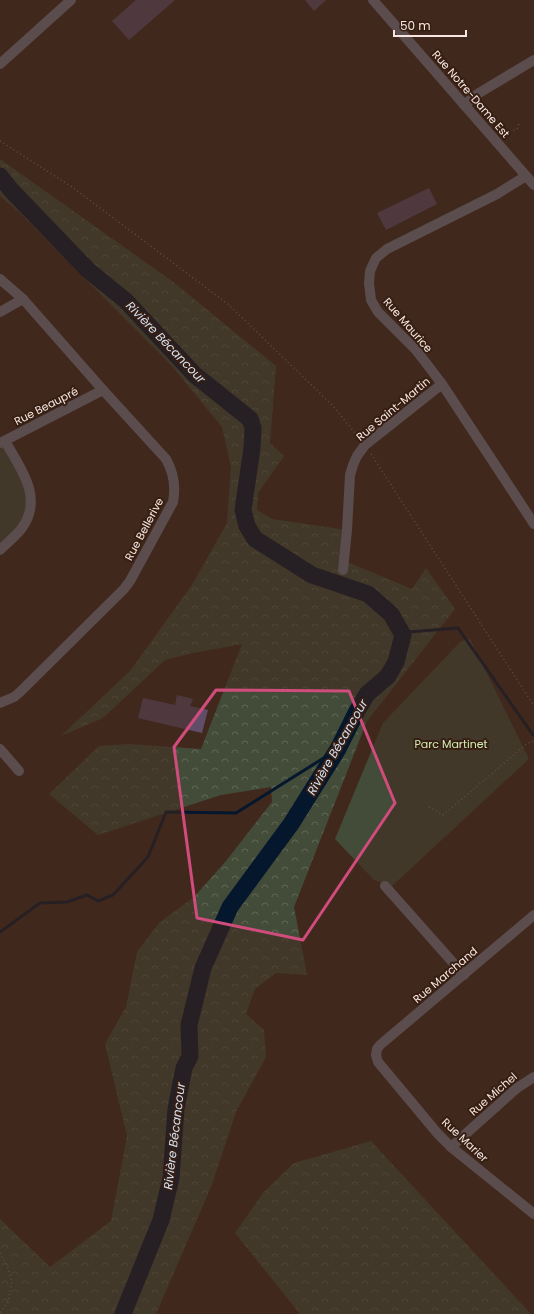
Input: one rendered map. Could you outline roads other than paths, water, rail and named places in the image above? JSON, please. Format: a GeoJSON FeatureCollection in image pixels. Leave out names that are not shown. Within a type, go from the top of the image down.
{"type":"FeatureCollection","features":[{"type":"Feature","properties":{"kind":"street"},"geometry":{"type":"LineString","coordinates":[[0,64],[71,0]]}},
{"type":"Feature","properties":{"kind":"street","name":"Rue Notre-Dame Est"},"geometry":{"type":"LineString","coordinates":[[373,0],[534,185]]}},
{"type":"Feature","properties":{"kind":"street"},"geometry":{"type":"LineString","coordinates":[[464,105],[479,93],[534,60]]}},
{"type":"Feature","properties":{"kind":"street","name":"Rue Maurice"},"geometry":{"type":"LineString","coordinates":[[526,176],[497,194],[387,249],[376,258],[370,271],[369,283],[371,300],[378,312],[416,350],[442,384],[534,524]]}},
{"type":"Feature","properties":{"kind":"street","name":"Rue Bellerive"},"geometry":{"type":"LineString","coordinates":[[0,279],[23,298],[103,390],[166,459],[171,469],[175,491],[173,502],[133,576],[124,589],[20,692],[14,697],[0,703]]}},
{"type":"Feature","properties":{"kind":"street"},"geometry":{"type":"LineString","coordinates":[[0,312],[23,298]]}},
{"type":"Feature","properties":{"kind":"street","name":"Rue Saint-Martin"},"geometry":{"type":"LineString","coordinates":[[343,570],[350,475],[357,456],[365,445],[442,384]]}},
{"type":"Feature","properties":{"kind":"street","name":"Rue Beaupré"},"geometry":{"type":"LineString","coordinates":[[2,442],[103,390]]}},
{"type":"Feature","properties":{"kind":"street"},"geometry":{"type":"LineString","coordinates":[[0,550],[21,530],[27,521],[31,510],[32,498],[26,479],[2,442]]}},
{"type":"Feature","properties":{"kind":"street"},"geometry":{"type":"LineString","coordinates":[[0,749],[19,771]]}},
{"type":"Feature","properties":{"kind":"street"},"geometry":{"type":"LineString","coordinates":[[385,886],[464,975]]}},
{"type":"Feature","properties":{"kind":"street","name":"Rue Marchand"},"geometry":{"type":"LineString","coordinates":[[376,1055],[376,1049],[380,1045],[534,915]]}},
{"type":"Feature","properties":{"kind":"street","name":"Rue Marier"},"geometry":{"type":"LineString","coordinates":[[376,1055],[378,1062],[395,1083],[451,1147],[534,1214]]}},
{"type":"Feature","properties":{"kind":"street","name":"Rue Michel"},"geometry":{"type":"LineString","coordinates":[[451,1147],[517,1088],[534,1077]]}},
{"type":"Feature","properties":{"kind":"waterway","name":"Rivière Bécancour"},"geometry":{"type":"LineString","coordinates":[[0,176],[11,190],[88,270],[126,301],[195,375],[250,419],[253,428],[252,448],[243,510],[247,526],[255,539],[312,575],[368,594],[391,614],[403,635],[396,662],[388,676],[367,694],[338,749],[291,824],[230,907],[203,968],[189,1025],[190,1056],[184,1068],[176,1109],[171,1178],[161,1220],[123,1314]]}},
{"type":"Feature","properties":{"kind":"waterway"},"geometry":{"type":"LineString","coordinates":[[403,635],[409,632],[458,628],[533,735]]}},
{"type":"Feature","properties":{"kind":"waterway"},"geometry":{"type":"LineString","coordinates":[[0,932],[40,903],[67,902],[87,895],[98,901],[113,895],[148,857],[166,812],[236,813],[338,749]]}},
{"type":"Feature","properties":{"kind":"park label","name":"Parc Martinet"},"geometry":{"type":"Point","coordinates":[451,744]}}]}
